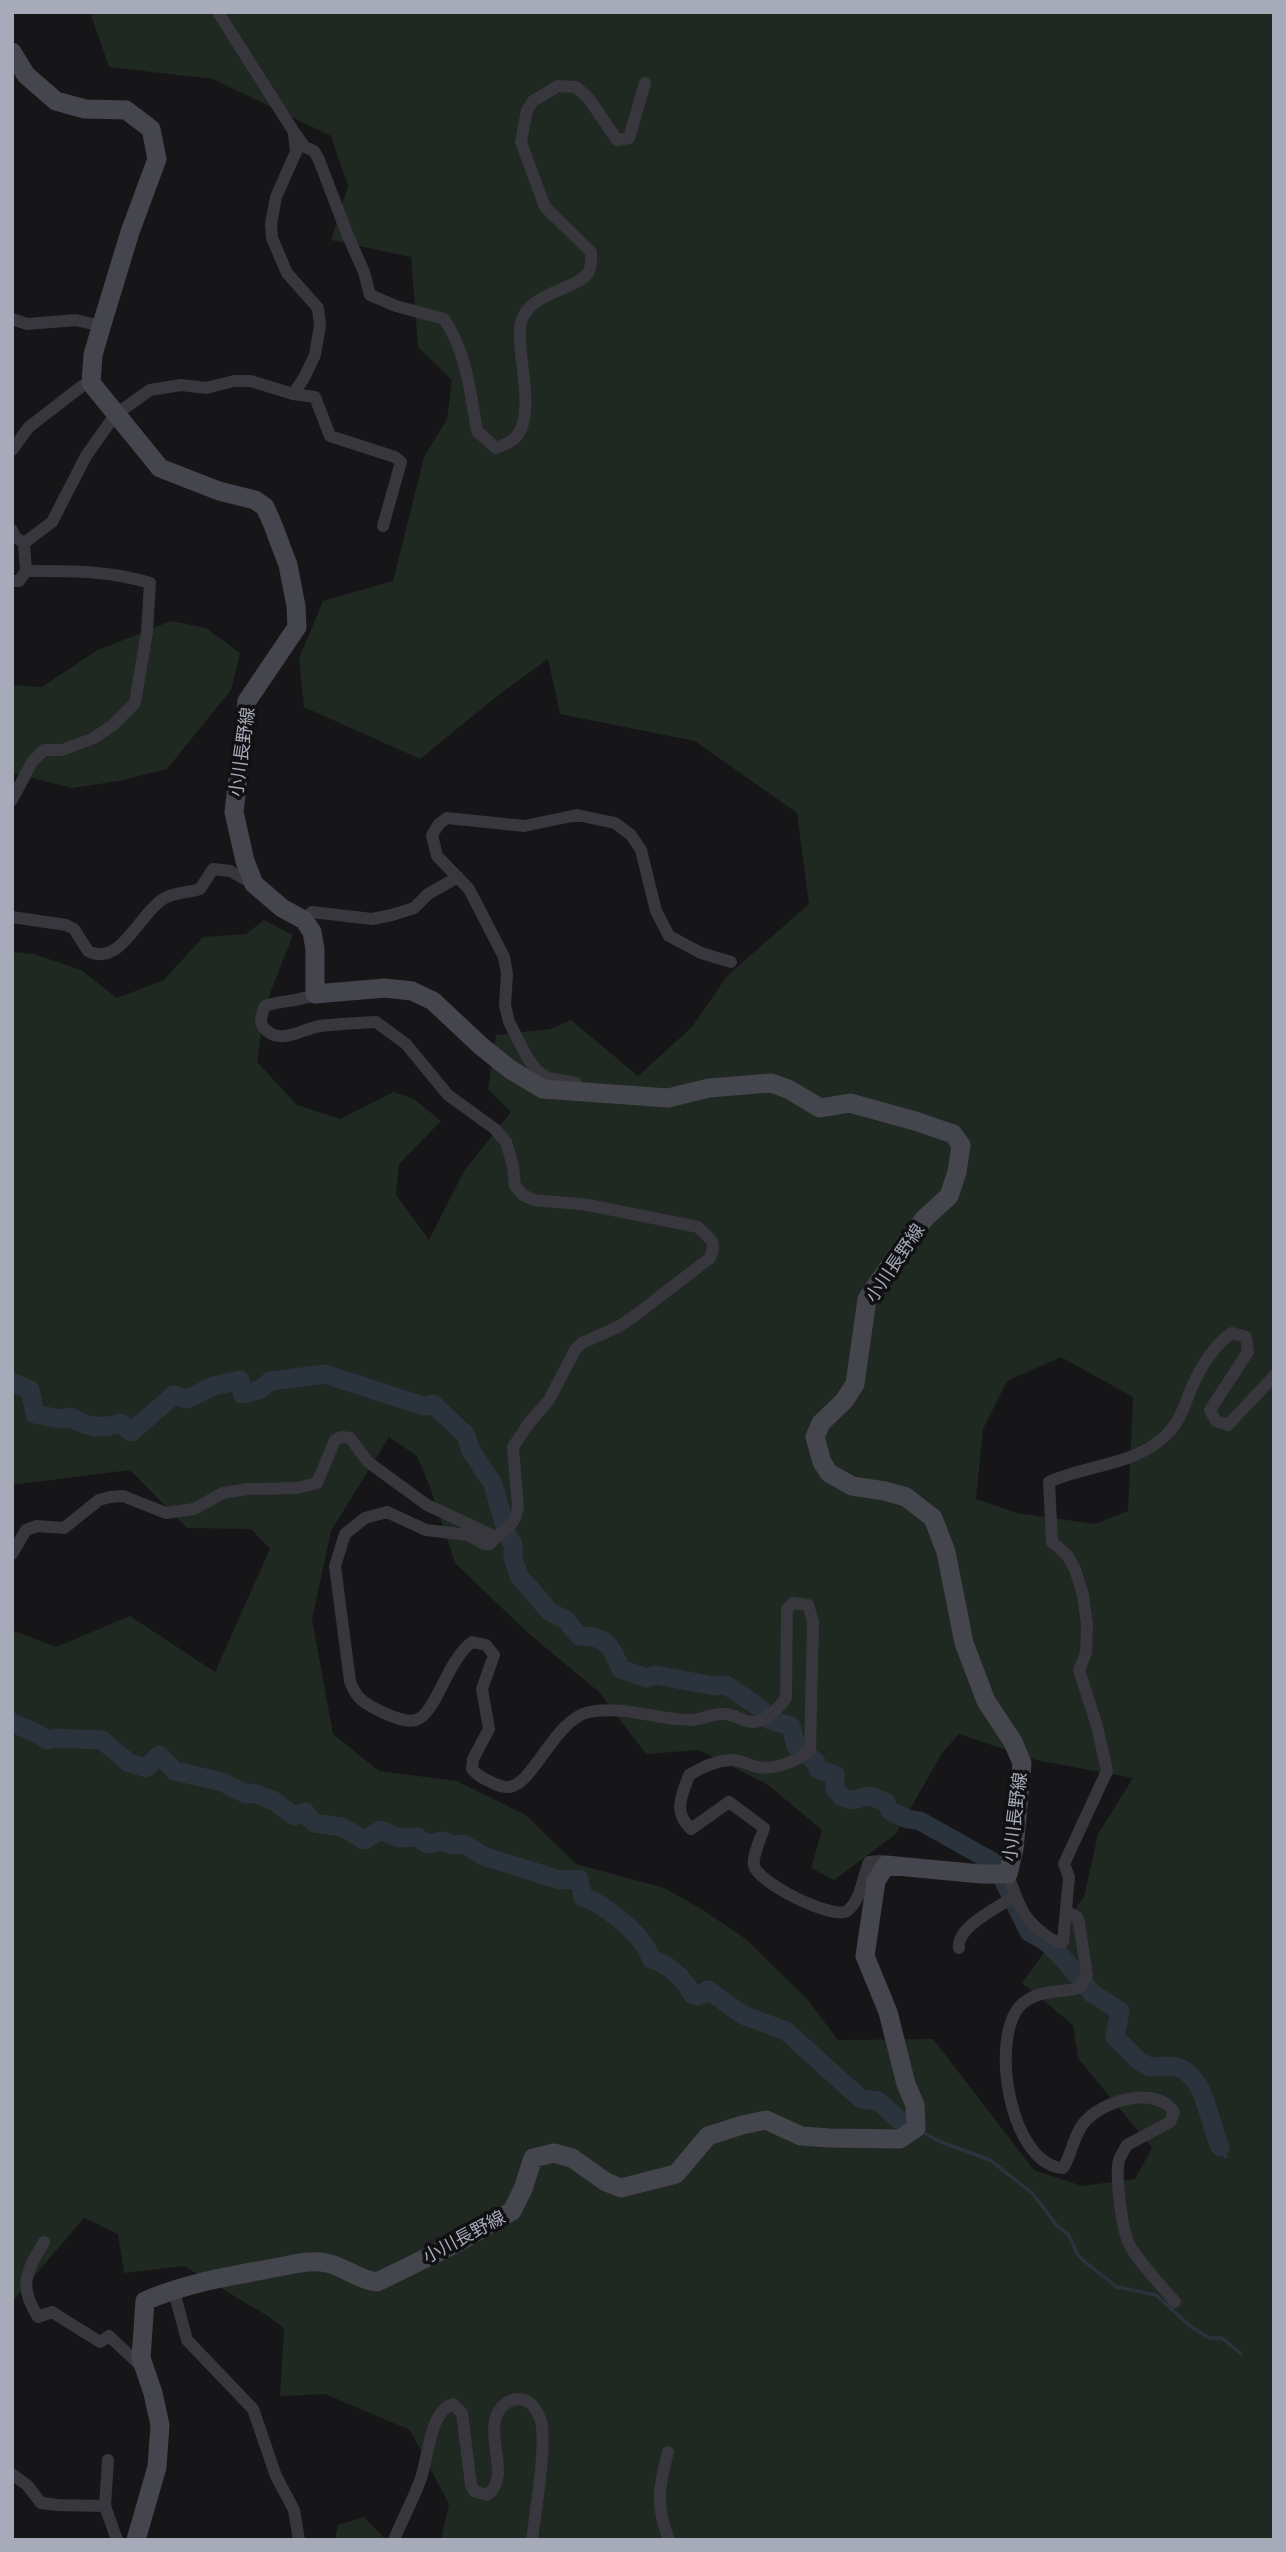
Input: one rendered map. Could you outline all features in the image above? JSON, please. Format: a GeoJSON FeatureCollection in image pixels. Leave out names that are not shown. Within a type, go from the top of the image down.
{"type":"FeatureCollection","features":[{"type":"Feature","properties":{"kind":"main road"},"geometry":{"type":"LineString","coordinates":[[12,52],[26,75],[56,101],[85,109],[126,110],[152,129],[157,159],[101,326],[93,355],[91,383]]}},
{"type":"Feature","properties":{"kind":"main road","name":"小川長野線"},"geometry":{"type":"LineString","coordinates":[[91,383],[160,468],[219,492],[255,500],[265,507],[288,565],[297,627],[247,701],[241,746],[234,812],[245,861],[254,884]]}},
{"type":"Feature","properties":{"kind":"main road"},"geometry":{"type":"LineString","coordinates":[[254,884],[282,908],[304,920],[312,932],[315,949],[315,994]]}},
{"type":"Feature","properties":{"kind":"main road","name":"小川長野線"},"geometry":{"type":"LineString","coordinates":[[136,2540],[157,2467],[160,2425],[141,2358],[145,2301],[173,2288],[307,2261],[329,2263],[363,2281],[376,2282],[457,2243],[512,2211],[523,2189],[533,2158],[554,2153],[572,2158],[606,2182],[621,2188],[676,2174],[708,2136],[754,2122],[766,2120],[801,2136],[900,2139],[916,2128],[915,2105],[906,2084],[888,2012],[865,1956],[876,1881],[886,1865],[1008,1874],[1014,1849],[1022,1763],[1013,1742],[986,1701],[964,1643],[946,1552],[933,1518],[906,1497],[885,1490],[852,1486],[829,1473],[822,1462],[815,1437],[821,1423],[844,1401],[855,1384],[867,1299],[909,1238],[925,1218],[949,1196],[957,1172],[961,1145],[953,1134],[850,1103],[820,1108],[788,1089],[771,1083],[709,1088],[668,1098],[544,1089],[531,1083],[481,1046],[433,1001],[412,991],[385,988],[315,994]]}},
{"type":"Feature","properties":{"kind":"street"},"geometry":{"type":"LineString","coordinates":[[218,12],[294,131],[305,146],[314,151],[364,272],[370,295],[396,306],[444,319],[453,332],[470,384],[477,431],[496,448],[513,441],[521,431],[524,416],[524,374],[520,326],[527,311],[547,294],[584,278],[591,264],[591,252],[545,207],[521,142],[527,110],[533,101],[558,86],[576,87],[589,99],[617,141],[624,141],[629,138],[645,83]]}},
{"type":"Feature","properties":{"kind":"street"},"geometry":{"type":"LineString","coordinates":[[293,394],[315,355],[320,325],[318,308],[287,273],[272,238],[271,224],[276,197],[296,152],[294,131]]}},
{"type":"Feature","properties":{"kind":"street"},"geometry":{"type":"LineString","coordinates":[[12,318],[27,324],[76,320],[101,326]]}},
{"type":"Feature","properties":{"kind":"street"},"geometry":{"type":"LineString","coordinates":[[24,543],[52,522],[86,456],[115,415],[150,390],[181,385],[206,388],[233,381],[251,381],[293,394],[315,397],[330,436],[395,457],[401,462],[383,526]]}},
{"type":"Feature","properties":{"kind":"street"},"geometry":{"type":"LineString","coordinates":[[12,450],[29,427],[82,386],[91,383]]}},
{"type":"Feature","properties":{"kind":"street"},"geometry":{"type":"LineString","coordinates":[[12,530],[15,537],[24,543]]}},
{"type":"Feature","properties":{"kind":"street"},"geometry":{"type":"LineString","coordinates":[[12,582],[19,581],[26,572],[24,543]]}},
{"type":"Feature","properties":{"kind":"street"},"geometry":{"type":"LineString","coordinates":[[12,800],[32,762],[44,750],[62,750],[94,738],[113,725],[135,703],[150,604],[150,583],[130,576],[78,571],[26,572]]}},
{"type":"Feature","properties":{"kind":"street"},"geometry":{"type":"LineString","coordinates":[[586,1092],[581,1084],[548,1078],[536,1070],[527,1057],[509,1022],[505,1005],[507,974],[504,957],[469,888],[437,856],[432,835],[439,824],[447,818],[524,826],[577,815],[615,823],[631,835],[641,850],[656,911],[669,936],[701,953],[731,962]]}},
{"type":"Feature","properties":{"kind":"street"},"geometry":{"type":"LineString","coordinates":[[12,917],[65,925],[74,929],[88,951],[106,955],[119,948],[138,923],[162,900],[200,889],[213,869],[230,871],[254,884]]}},
{"type":"Feature","properties":{"kind":"street"},"geometry":{"type":"LineString","coordinates":[[304,920],[312,912],[372,919],[392,915],[414,908],[428,894],[458,877]]}},
{"type":"Feature","properties":{"kind":"street"},"geometry":{"type":"LineString","coordinates":[[315,994],[281,1000],[265,1006],[260,1018],[263,1028],[283,1038],[317,1027],[376,1022],[405,1044],[447,1095],[495,1129],[506,1142],[515,1186],[523,1195],[534,1200],[587,1205],[688,1224],[706,1233],[712,1241],[713,1249],[710,1258],[625,1322],[582,1343],[575,1350],[549,1400],[513,1447],[518,1507],[513,1524],[494,1536],[490,1544],[484,1544],[468,1535],[426,1530],[387,1512],[365,1518],[345,1534],[335,1566],[350,1681],[354,1692],[362,1702],[391,1716],[416,1720],[427,1714],[453,1661],[465,1647],[472,1642],[486,1645],[494,1655],[482,1689],[489,1729],[472,1769],[488,1781],[508,1788],[516,1785],[572,1720],[592,1711],[692,1720],[723,1713],[751,1722],[758,1721],[780,1706],[786,1698],[786,1609],[793,1603],[808,1605],[813,1622],[810,1751],[776,1766],[757,1767],[733,1759],[705,1766],[689,1774],[678,1808],[683,1821],[691,1829],[729,1802],[764,1828],[754,1860],[757,1871],[789,1896],[836,1914],[845,1913],[850,1908],[862,1887],[869,1862],[881,1861],[886,1865]]}},
{"type":"Feature","properties":{"kind":"street"},"geometry":{"type":"LineString","coordinates":[[1008,1874],[1028,1923],[1056,1942],[1063,1942],[1069,1877],[1064,1864],[1107,1771],[1079,1670],[1086,1653],[1083,1595],[1067,1555],[1052,1542],[1049,1482],[1137,1455],[1156,1443],[1177,1422],[1193,1384],[1222,1339],[1232,1333],[1247,1338],[1248,1352],[1210,1410],[1216,1420],[1228,1425],[1274,1376]]}},
{"type":"Feature","properties":{"kind":"street"},"geometry":{"type":"LineString","coordinates":[[12,1554],[26,1530],[37,1526],[64,1528],[99,1500],[110,1497],[124,1496],[166,1513],[194,1509],[223,1493],[247,1489],[297,1488],[317,1483],[335,1440],[341,1437],[350,1438],[368,1462],[427,1505],[494,1536]]}},
{"type":"Feature","properties":{"kind":"street"},"geometry":{"type":"LineString","coordinates":[[959,1948],[958,1942],[965,1929],[1015,1896]]}},
{"type":"Feature","properties":{"kind":"street"},"geometry":{"type":"LineString","coordinates":[[1066,1910],[1077,1917],[1079,1923],[1087,1975],[1079,1987],[1047,1992],[1030,1999],[1017,2011],[1010,2024],[1006,2054],[1015,2116],[1028,2143],[1042,2159],[1063,2168],[1078,2132],[1092,2115],[1113,2104],[1133,2099],[1161,2100],[1169,2105],[1174,2112],[1170,2122],[1124,2150],[1119,2160],[1118,2178],[1122,2222],[1128,2244],[1175,2302]]}},
{"type":"Feature","properties":{"kind":"street"},"geometry":{"type":"LineString","coordinates":[[44,2242],[32,2261],[25,2281],[28,2301],[38,2317],[52,2312],[100,2342],[109,2336],[145,2370]]}},
{"type":"Feature","properties":{"kind":"street"},"geometry":{"type":"LineString","coordinates":[[173,2288],[190,2350],[253,2409],[276,2476],[294,2510],[299,2540]]}},
{"type":"Feature","properties":{"kind":"street"},"geometry":{"type":"LineString","coordinates":[[394,2540],[421,2478],[431,2436],[442,2411],[453,2404],[462,2413],[471,2485],[474,2491],[487,2495],[495,2485],[497,2475],[497,2415],[503,2405],[514,2399],[527,2401],[536,2409],[542,2424],[532,2540]]}},
{"type":"Feature","properties":{"kind":"street"},"geometry":{"type":"LineString","coordinates":[[668,2452],[658,2503],[669,2540]]}},
{"type":"Feature","properties":{"kind":"street"},"geometry":{"type":"LineString","coordinates":[[108,2460],[105,2506],[117,2540]]}},
{"type":"Feature","properties":{"kind":"street"},"geometry":{"type":"LineString","coordinates":[[12,2474],[27,2485],[41,2503],[105,2506]]}},
{"type":"Feature","properties":{"kind":"shaded area"},"geometry":{"type":"Polygon","coordinates":[[[90,12],[1274,12],[1274,2540],[441,2540],[449,2504],[410,2430],[325,2394],[280,2396],[284,2328],[184,2266],[124,2273],[118,2234],[84,2218],[12,2302],[12,1630],[56,1647],[130,1616],[215,1672],[270,1549],[251,1529],[187,1528],[130,1470],[12,1485],[12,952],[34,954],[81,970],[117,998],[164,980],[203,937],[246,934],[264,920],[293,935],[265,1006],[257,1062],[297,1105],[340,1119],[394,1092],[414,1099],[441,1121],[399,1164],[396,1195],[429,1240],[464,1171],[511,1112],[488,1089],[496,1035],[550,1029],[571,1020],[638,1076],[692,1027],[727,976],[809,904],[797,813],[695,741],[560,714],[548,659],[501,693],[420,759],[304,707],[299,659],[323,601],[393,581],[424,457],[447,419],[452,380],[418,347],[411,257],[331,240],[348,186],[331,136],[213,79],[109,67],[90,12]],[[1061,1357],[1007,1381],[983,1429],[976,1499],[1017,1513],[1095,1524],[1128,1511],[1133,1397],[1061,1357]],[[389,1437],[331,1531],[312,1619],[333,1734],[379,1771],[457,1781],[526,1815],[576,1864],[664,1888],[703,1910],[747,1940],[807,1999],[838,2040],[933,2039],[1034,2170],[1082,2186],[1135,2179],[1152,2148],[1078,2058],[1073,2025],[1022,1983],[1084,1897],[1098,1834],[1133,1778],[1036,1760],[959,1734],[942,1753],[896,1834],[834,1880],[811,1868],[822,1830],[767,1784],[699,1750],[646,1754],[599,1692],[528,1633],[455,1563],[417,1456],[389,1437]]]}},
{"type":"Feature","properties":{"kind":"shaded area"},"geometry":{"type":"Polygon","coordinates":[[[171,621],[206,628],[240,653],[231,690],[167,769],[119,781],[72,788],[12,773],[12,685],[42,687],[96,651],[171,621]]]}},
{"type":"Feature","properties":{"kind":"shaded area"},"geometry":{"type":"Polygon","coordinates":[[[364,2517],[386,2540],[335,2540],[338,2525],[364,2517]]]}},
{"type":"Feature","properties":{"kind":"waterway"},"geometry":{"type":"LineString","coordinates":[[12,1382],[30,1390],[35,1414],[61,1419],[71,1417],[95,1426],[121,1423],[131,1432],[174,1395],[187,1399],[214,1386],[240,1380],[242,1394],[261,1389],[270,1381],[325,1374],[423,1406],[433,1404],[466,1435],[470,1449],[493,1484],[508,1537],[513,1544],[513,1558],[519,1576],[550,1612],[566,1620],[579,1636],[602,1640],[614,1654],[621,1669],[646,1678],[655,1675],[715,1686],[726,1685],[760,1708],[770,1720],[791,1726],[796,1746],[816,1762],[818,1769],[835,1775],[835,1789],[842,1797],[852,1800],[869,1796],[886,1802],[890,1811],[920,1821],[995,1863],[1029,1932],[1045,1941],[1060,1955],[1093,1994],[1120,2011],[1115,2037],[1149,2067],[1182,2069],[1197,2083],[1220,2147]]}},
{"type":"Feature","properties":{"kind":"waterway"},"geometry":{"type":"LineString","coordinates":[[12,1722],[47,1740],[102,1740],[129,1763],[146,1768],[159,1755],[175,1771],[222,1782],[246,1794],[253,1793],[274,1801],[294,1816],[305,1812],[314,1823],[342,1827],[364,1840],[381,1830],[399,1838],[417,1837],[427,1844],[443,1841],[451,1845],[464,1844],[483,1856],[560,1880],[579,1879],[583,1897],[602,1906],[623,1922],[641,1941],[651,1959],[675,1972],[692,1994],[698,1996],[708,1990],[743,2015],[786,2031],[861,2099],[878,2101],[903,2123]]}},
{"type":"Feature","properties":{"kind":"waterway"},"geometry":{"type":"LineString","coordinates":[[920,2131],[941,2142],[990,2160],[1033,2194],[1058,2227],[1068,2234],[1079,2257],[1117,2287],[1156,2295],[1190,2326],[1209,2338],[1222,2338],[1241,2354]]}},
{"type":"Feature","properties":{"kind":"waterway"},"geometry":{"type":"LineString","coordinates":[[1220,2147],[1226,2157]]}}]}
